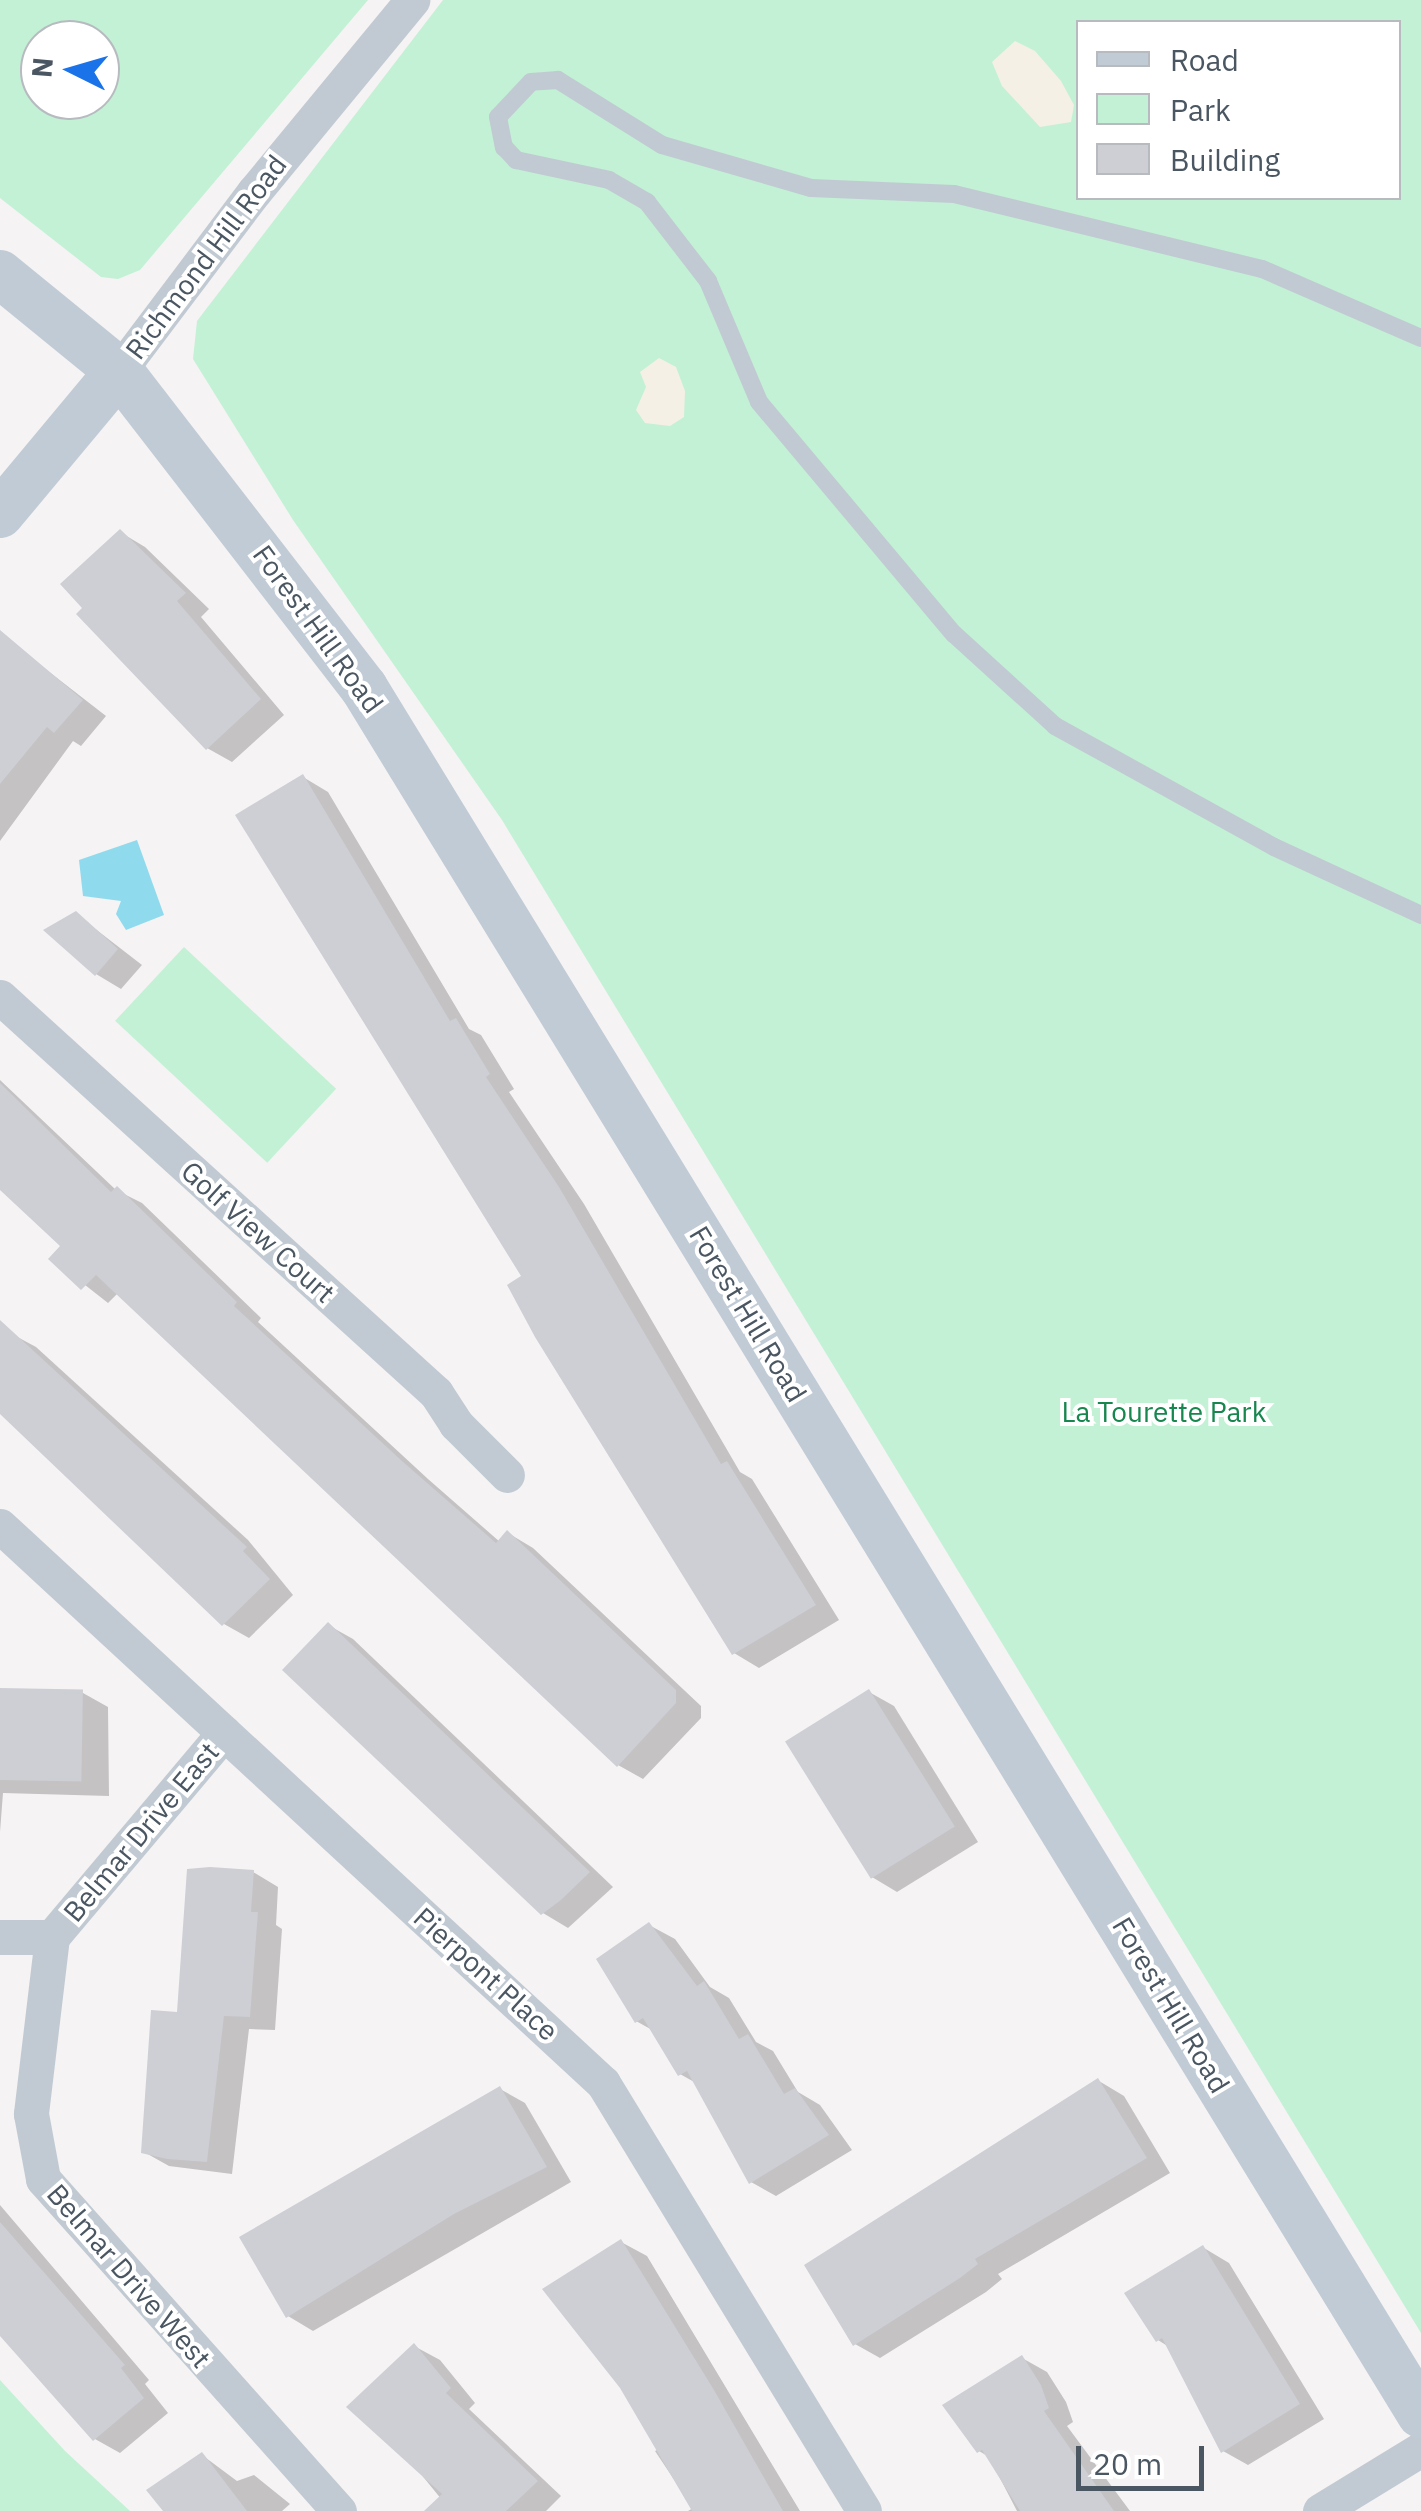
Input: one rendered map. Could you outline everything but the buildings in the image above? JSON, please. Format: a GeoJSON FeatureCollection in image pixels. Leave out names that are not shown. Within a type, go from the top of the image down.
{"type":"FeatureCollection","features":[{"type":"Feature","properties":{"kind":"street","name":"Richmond Hill Road"},"geometry":{"type":"LineString","coordinates":[[0,514],[119,372],[230,222],[412,0]]}},
{"type":"Feature","properties":{"kind":"street","name":"Forest Hill Road"},"geometry":{"type":"LineString","coordinates":[[0,274],[119,372],[364,688],[1421,2414]]}},
{"type":"Feature","properties":{"kind":"street","name":"Golf View Court"},"geometry":{"type":"LineString","coordinates":[[0,997],[436,1394],[507,1475]]}},
{"type":"Feature","properties":{"kind":"street","name":"Pierpont Place"},"geometry":{"type":"LineString","coordinates":[[0,1526],[602,2083],[864,2511]]}},
{"type":"Feature","properties":{"kind":"street","name":"Belmar Drive East"},"geometry":{"type":"LineString","coordinates":[[0,1937],[52,1937],[224,1733]]}},
{"type":"Feature","properties":{"kind":"street","name":"Belmar Drive West"},"geometry":{"type":"LineString","coordinates":[[52,1937],[31,2114],[42,2179],[340,2511]]}},
{"type":"Feature","properties":{"kind":"street"},"geometry":{"type":"LineString","coordinates":[[1320,2511],[1421,2449]]}},
{"type":"Feature","properties":{"kind":"lane"},"geometry":{"type":"LineString","coordinates":[[1421,338],[1262,268],[954,194],[812,188],[662,145],[558,80],[531,82],[498,117],[504,147],[516,160],[609,180],[648,202],[708,281],[772,418],[954,634],[1055,726],[1274,847],[1421,915]]}},
{"type":"Feature","properties":{"kind":"green space"},"geometry":{"type":"Polygon","coordinates":[[[0,0],[368,0],[140,270],[118,279],[101,277],[0,198],[0,0]]]}},
{"type":"Feature","properties":{"kind":"green space","name":"La Tourette Park"},"geometry":{"type":"Polygon","coordinates":[[[443,0],[1421,0],[1421,2333],[502,820],[293,520],[193,359],[197,321],[443,0]]]}},
{"type":"Feature","properties":{"kind":"green space"},"geometry":{"type":"Polygon","coordinates":[[[184,947],[336,1089],[267,1163],[115,1021],[184,947]]]}},
{"type":"Feature","properties":{"kind":"green space"},"geometry":{"type":"Polygon","coordinates":[[[0,2380],[65,2451],[130,2511],[0,2511],[0,2380]]]}},
{"type":"Feature","properties":{"kind":"sand"},"geometry":{"type":"Polygon","coordinates":[[[1015,41],[1035,51],[1061,81],[1074,105],[1071,122],[1040,127],[1002,86],[992,62],[1015,41]]]}},
{"type":"Feature","properties":{"kind":"sand"},"geometry":{"type":"Polygon","coordinates":[[[659,358],[676,367],[685,391],[684,417],[670,426],[645,423],[636,410],[646,387],[640,372],[659,358]]]}},
{"type":"Feature","properties":{"kind":"water"},"geometry":{"type":"Polygon","coordinates":[[[137,840],[164,915],[126,930],[116,914],[121,901],[83,896],[79,860],[137,840]]]}}]}
